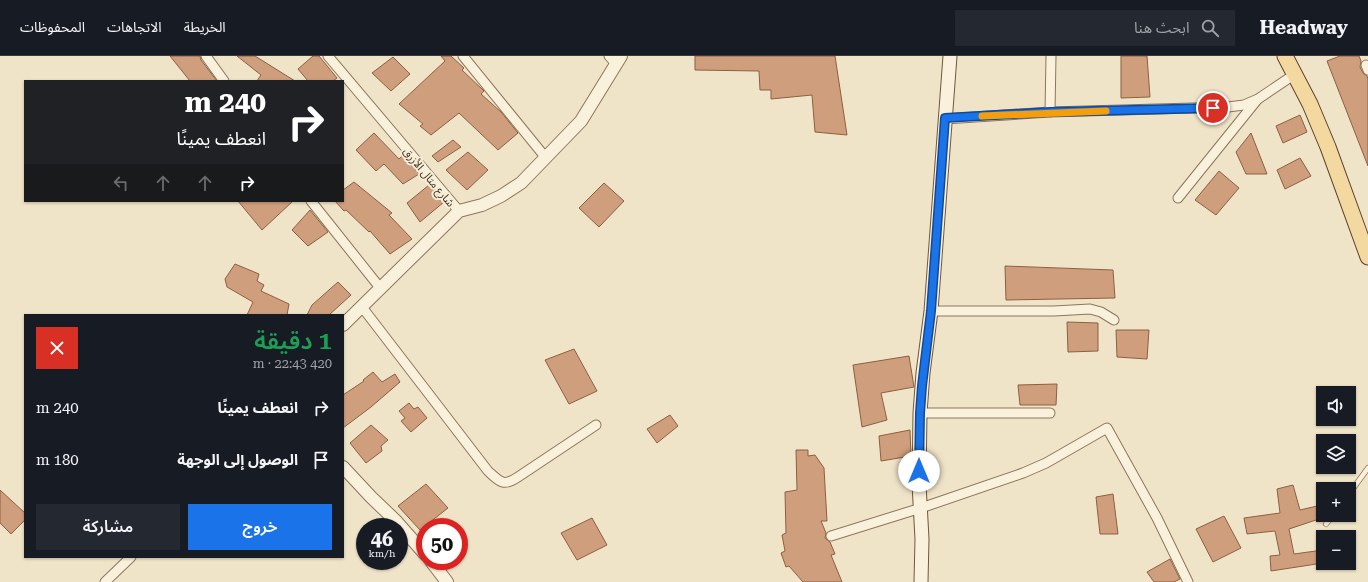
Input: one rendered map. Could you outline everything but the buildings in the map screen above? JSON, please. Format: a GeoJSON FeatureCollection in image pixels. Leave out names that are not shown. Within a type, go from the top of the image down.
{"type":"FeatureCollection","features":[{"type":"Feature","properties":{"kind":"main road"},"geometry":{"type":"LineString","coordinates":[[921,582],[922,538],[919,484],[920,413],[923,372],[931,311],[950,56]]}},
{"type":"Feature","properties":{"kind":"main road"},"geometry":{"type":"LineString","coordinates":[[1286,56],[1310,104],[1322,133],[1364,238],[1368,257]]}},
{"type":"Feature","properties":{"kind":"street"},"geometry":{"type":"LineString","coordinates":[[206,56],[223,80]]}},
{"type":"Feature","properties":{"kind":"street","name":"شارع متال الأزرق"},"geometry":{"type":"LineString","coordinates":[[328,56],[459,212],[482,205],[501,196],[521,183],[581,121],[616,59]]}},
{"type":"Feature","properties":{"kind":"street"},"geometry":{"type":"LineString","coordinates":[[463,56],[546,158]]}},
{"type":"Feature","properties":{"kind":"street"},"geometry":{"type":"LineString","coordinates":[[1050,112],[1051,56]]}},
{"type":"Feature","properties":{"kind":"street"},"geometry":{"type":"LineString","coordinates":[[945,118],[1050,112],[1228,107],[1244,105],[1258,99],[1295,74]]}},
{"type":"Feature","properties":{"kind":"street"},"geometry":{"type":"LineString","coordinates":[[1178,198],[1258,99]]}},
{"type":"Feature","properties":{"kind":"street"},"geometry":{"type":"LineString","coordinates":[[312,202],[381,289]]}},
{"type":"Feature","properties":{"kind":"street"},"geometry":{"type":"LineString","coordinates":[[344,324],[459,212]]}},
{"type":"Feature","properties":{"kind":"street"},"geometry":{"type":"LineString","coordinates":[[362,307],[488,471],[502,483],[518,478],[596,425]]}},
{"type":"Feature","properties":{"kind":"street"},"geometry":{"type":"LineString","coordinates":[[931,311],[1054,312],[1090,309],[1101,312],[1114,320]]}},
{"type":"Feature","properties":{"kind":"street"},"geometry":{"type":"LineString","coordinates":[[920,413],[1050,413]]}},
{"type":"Feature","properties":{"kind":"street"},"geometry":{"type":"LineString","coordinates":[[831,536],[921,508],[1029,471],[1046,463],[1107,428],[1158,518],[1188,582]]}},
{"type":"Feature","properties":{"kind":"street"},"geometry":{"type":"LineString","coordinates":[[344,468],[416,544]]}},
{"type":"Feature","properties":{"kind":"street"},"geometry":{"type":"LineString","coordinates":[[105,582],[130,558]]}},
{"type":"Feature","properties":{"kind":"street"},"geometry":{"type":"LineString","coordinates":[[437,570],[447,582]]}},
{"type":"Feature","properties":{"kind":"lane"},"geometry":{"type":"LineString","coordinates":[[1356,484],[1368,468]]}},
{"type":"Feature","properties":{"kind":"slow traffic"},"geometry":{"type":"LineString","coordinates":[[982,116],[1050,112],[1106,111]]}},
{"type":"Feature","properties":{"kind":"route"},"geometry":{"type":"LineString","coordinates":[[919,471],[920,413],[923,372],[931,311],[945,118],[1050,112],[1213,108]]}}]}
